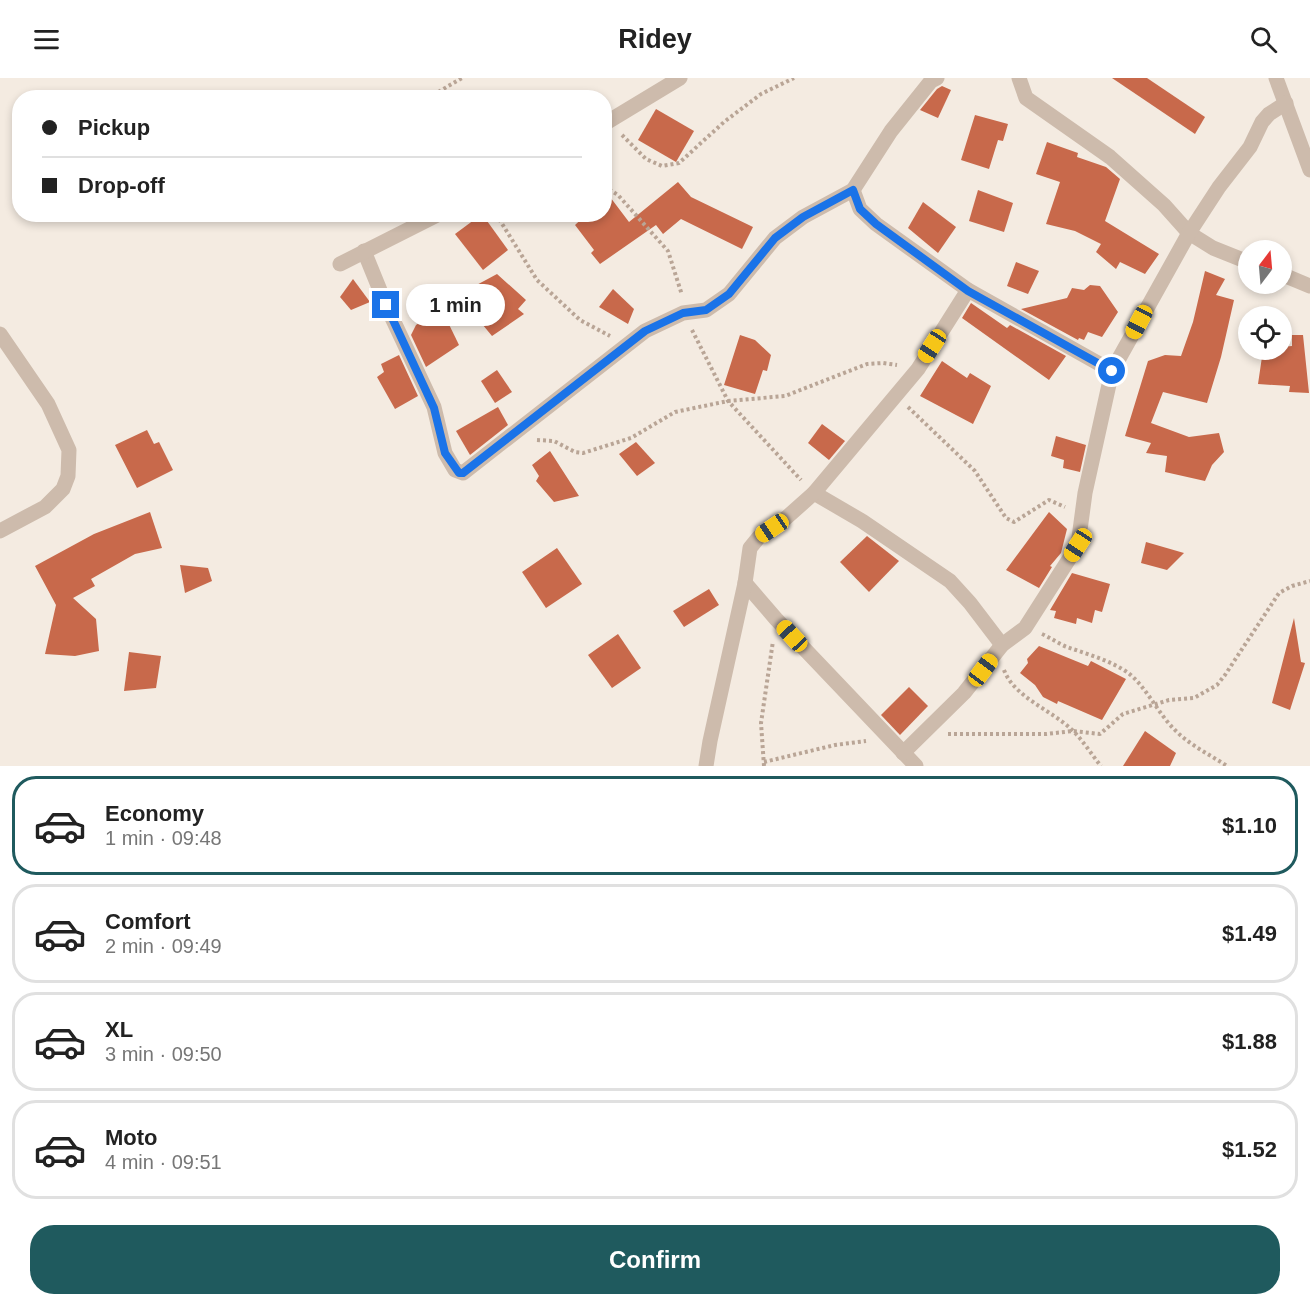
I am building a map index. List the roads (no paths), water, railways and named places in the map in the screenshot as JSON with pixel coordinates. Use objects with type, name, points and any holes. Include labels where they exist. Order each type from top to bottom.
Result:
[{"type":"street","points":[[612,120],[680,78]]},
{"type":"street","points":[[364,251],[386,305],[434,408],[445,453],[455,470],[463,473],[645,331],[685,313],[706,310],[729,294],[775,238],[803,217],[853,190],[891,131],[931,81],[937,78]]},
{"type":"street","points":[[1019,78],[1026,98],[1110,157],[1164,205],[1189,233],[1213,248],[1238,258]]},
{"type":"street","points":[[1276,78],[1310,170]]},
{"type":"street","points":[[903,753],[964,693],[1002,645],[1025,628],[1078,545],[1082,514],[1112,371],[1189,233],[1219,187],[1250,147],[1262,122],[1269,114],[1286,103]]},
{"type":"street","points":[[853,190],[860,209],[876,224],[968,291],[1112,371]]},
{"type":"street","points":[[340,264],[423,222]]},
{"type":"street","points":[[1292,279],[1310,286]]},
{"type":"street","points":[[706,766],[745,583],[750,548],[759,537],[786,518],[814,493],[896,397],[918,369],[968,291]]},
{"type":"street","points":[[0,334],[48,404],[69,450],[68,476],[63,489],[45,507],[0,531]]},
{"type":"street","points":[[814,493],[862,521],[950,581],[1002,645]]},
{"type":"street","points":[[745,583],[776,619],[916,766]]}]
